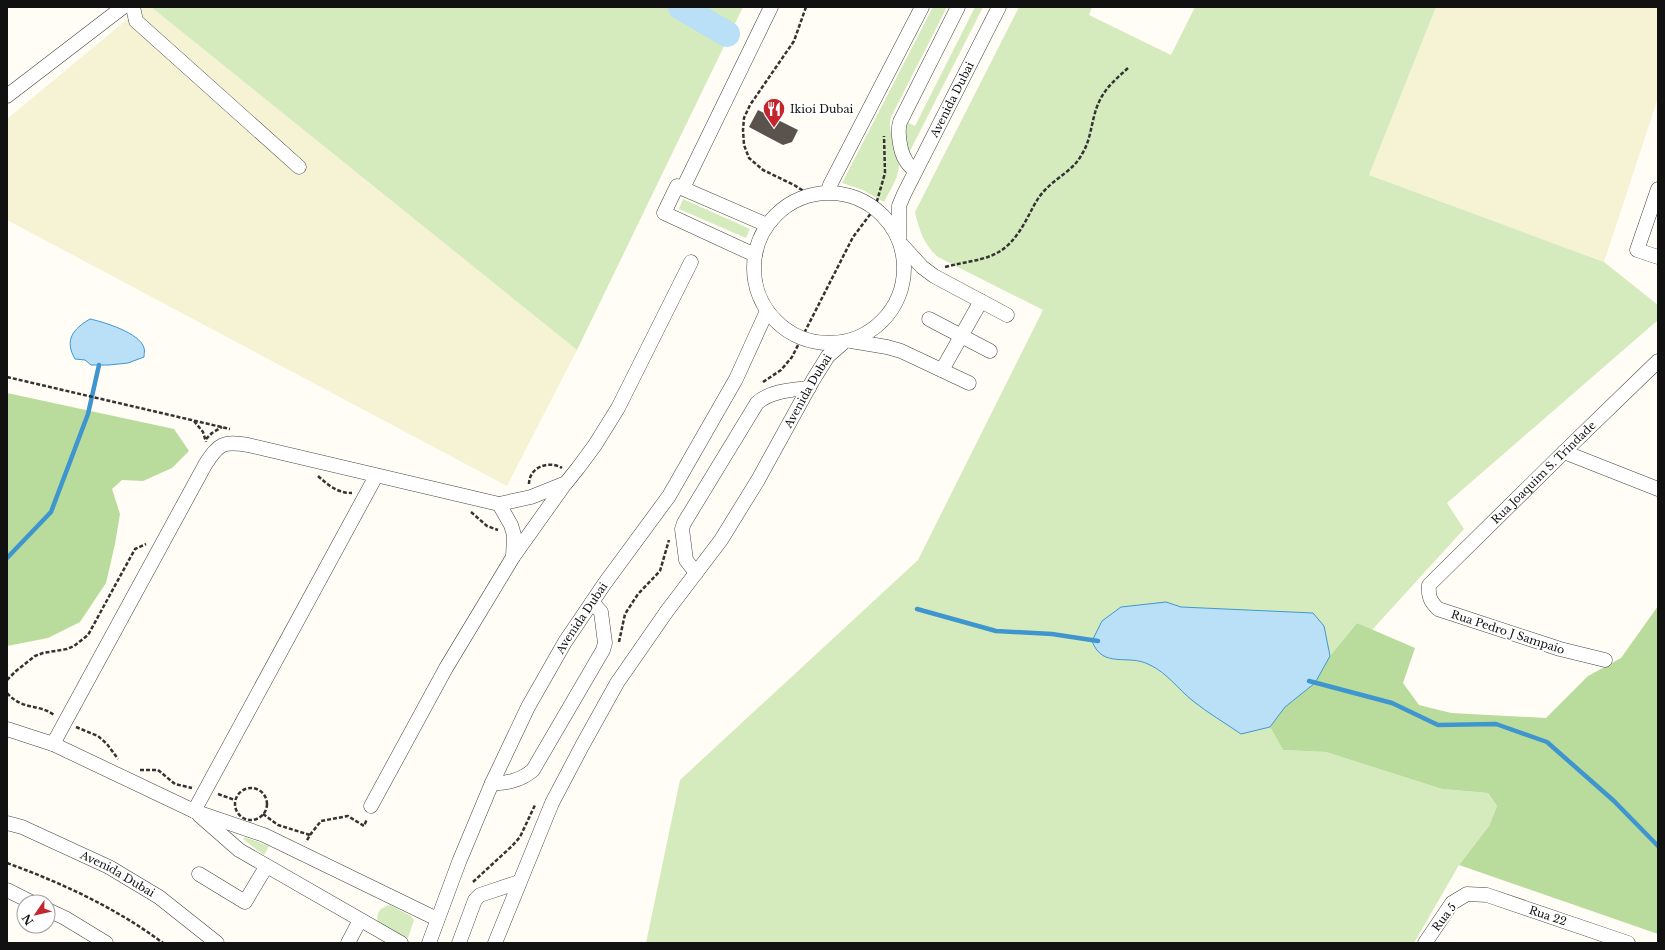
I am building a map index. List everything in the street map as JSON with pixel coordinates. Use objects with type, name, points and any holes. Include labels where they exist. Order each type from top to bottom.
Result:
[{"type":"street","points":[[7,96],[123,7]]},
{"type":"street","points":[[133,7],[136,21],[299,167]]},
{"type":"street","points":[[683,188],[771,7]]},
{"type":"street","points":[[828,192],[830,185],[922,7]]},
{"type":"street","points":[[915,171],[904,159],[899,134],[900,122],[958,7]]},
{"type":"street","name":"Avenida Dubai","points":[[899,241],[899,206],[915,171],[999,7]]},
{"type":"street","points":[[755,255],[664,213],[677,186],[767,225]]},
{"type":"street","points":[[1658,189],[1637,250],[1658,257]]},
{"type":"street","name":"Avenida Dubai","points":[[828,192],[845,194],[860,199],[875,208],[889,222],[899,241],[904,258],[904,278],[901,293],[895,306],[874,330],[860,338],[847,342],[822,344],[789,332],[777,322],[768,311],[759,294],[754,275],[755,255],[759,240],[767,225],[778,213],[793,202],[810,195],[828,192]]},
{"type":"street","points":[[899,241],[922,267],[930,271],[934,276],[1007,315]]},
{"type":"street","points":[[371,806],[446,668],[513,557],[595,445],[618,408],[691,262]]},
{"type":"street","points":[[942,370],[981,300]]},
{"type":"street","name":"Avenida Dubai","points":[[429,943],[459,862],[492,783],[528,707],[565,642],[592,602],[669,496],[736,379],[764,316],[768,311]]},
{"type":"street","points":[[929,319],[990,351]]},
{"type":"street","points":[[847,342],[887,346],[901,351],[969,383]]},
{"type":"street","name":"Avenida Dubai","points":[[495,943],[552,803],[618,683],[667,611],[721,540],[758,480],[828,356],[847,342]]},
{"type":"street","name":"Rua Joaquim S. Trindade","points":[[1429,585],[1658,362]]},
{"type":"street","points":[[696,573],[686,560],[682,529],[684,522],[757,403],[763,398],[789,390],[809,388]]},
{"type":"street","points":[[53,744],[206,454],[214,451],[223,444],[232,443],[248,445],[499,504],[531,497],[569,480]]},
{"type":"street","points":[[1564,452],[1658,489]]},
{"type":"street","points":[[194,811],[376,476]]},
{"type":"street","points":[[499,504],[512,528],[514,535],[513,557]]},
{"type":"street","name":"Rua Pedro J Sampaio","points":[[1429,585],[1428,594],[1431,602],[1438,609],[1560,650],[1605,660]]},
{"type":"street","points":[[492,783],[501,784],[526,776],[532,770],[603,650],[605,643],[601,612],[592,602]]},
{"type":"street","points":[[7,729],[53,744],[194,811],[264,836],[437,920]]},
{"type":"street","points":[[194,811],[239,850],[266,867],[401,943]]},
{"type":"street","name":"Avenida Dubai","points":[[7,823],[22,827],[109,867],[160,897],[216,943]]},
{"type":"street","points":[[199,874],[245,902],[266,867]]},
{"type":"street","points":[[459,943],[475,900],[480,895],[519,882]]},
{"type":"street","points":[[7,890],[16,894]]},
{"type":"street","name":"Rua 5","points":[[1426,943],[1452,903],[1467,894]]},
{"type":"street","name":"Rua 22","points":[[1467,894],[1487,895],[1628,943]]},
{"type":"street","points":[[56,914],[106,943]]},
{"type":"street","points":[[348,943],[360,920]]},
{"type":"path","points":[[806,7],[794,40],[750,105],[744,118],[743,130],[744,145],[749,158],[763,170],[794,185],[810,195]]},
{"type":"path","points":[[930,271],[989,258],[1009,244],[1045,190],[1075,164],[1082,155],[1089,141],[1098,102],[1105,91],[1128,68]]},
{"type":"path","points":[[194,420],[203,432],[206,439],[206,454]]},
{"type":"path","points":[[206,439],[212,433],[223,427]]},
{"type":"path","points":[[531,497],[528,481],[534,470],[541,466],[554,464],[569,480]]},
{"type":"path","points":[[316,474],[330,487],[338,491],[349,493],[368,492]]},
{"type":"path","points":[[469,511],[487,526],[499,530],[512,528]]},
{"type":"path","points":[[7,680],[35,656],[43,653],[67,649],[74,646],[88,635],[135,549],[147,543]]},
{"type":"path","points":[[7,693],[19,704],[48,710],[65,721],[98,736],[107,744],[120,761]]},
{"type":"path","points":[[138,770],[158,770],[175,784],[205,790],[235,800]]},
{"type":"path","points":[[246,788],[257,789],[265,796],[267,806],[262,816],[253,820],[247,820],[238,814],[235,800],[241,791],[246,788]]},
{"type":"path","points":[[310,835],[321,822],[348,816],[364,826],[371,806]]},
{"type":"path","points":[[7,863],[40,875],[89,898],[130,921],[163,943]]},
{"type":"shaded area","points":[[142,7],[151,7],[577,350],[507,486],[7,220],[7,119]]},
{"type":"shaded area","points":[[1436,7],[1658,7],[1658,98],[1604,262],[1369,175]]},
{"type":"green space","points":[[151,7],[743,7],[577,350]]},
{"type":"green space","points":[[933,7],[947,7],[891,117],[890,129],[897,151],[899,167],[894,183],[884,202],[863,190],[842,183]]},
{"type":"green space","points":[[975,7],[983,7],[909,153],[906,147],[904,121],[915,126]]},
{"type":"green space","points":[[1019,7],[1092,7],[1089,15],[1171,55],[1195,7],[1436,7],[1369,175],[1604,262],[1658,305],[1658,320],[1447,503],[1464,529],[1372,630],[1357,623],[1330,656],[1326,642],[1313,613],[1181,607],[1166,602],[1145,605],[1108,659],[1134,660],[1150,664],[1171,680],[1192,700],[1241,734],[1270,727],[1283,750],[1326,752],[1442,789],[1488,793],[1497,806],[1489,826],[1459,865],[1414,943],[646,943],[680,780],[918,560],[1043,310],[938,257],[923,237],[915,212]]},
{"type":"green space","points":[[683,199],[750,229],[746,238],[679,209]]},
{"type":"green space","points":[[7,393],[174,429],[189,451],[172,468],[143,481],[122,480],[112,489],[120,514],[106,583],[80,622],[48,638],[7,646]]},
{"type":"green space","points":[[1658,606],[1658,934],[1459,865],[1489,826],[1497,806],[1488,793],[1442,789],[1326,752],[1283,750],[1270,727],[1285,707],[1315,683],[1330,656],[1357,623],[1415,648],[1403,683],[1419,705],[1451,713],[1546,718],[1588,676],[1621,658]]},
{"type":"green space","points":[[245,837],[269,846],[264,855],[243,839]]},
{"type":"green space","points":[[390,905],[411,916],[414,920],[408,938],[406,939],[379,925],[377,918],[379,912],[383,907]]},
{"type":"water","points":[[90,319],[129,333],[141,343],[144,348],[144,357],[128,363],[109,365],[91,365],[85,360],[75,359],[70,346],[70,341],[75,331]]},
{"type":"water","points":[[1166,602],[1181,607],[1313,613],[1324,626],[1330,656],[1315,683],[1285,707],[1270,727],[1241,734],[1193,701],[1156,668],[1133,660],[1109,658],[1097,650],[1092,641],[1102,621],[1121,607]]},
{"type":"building","name":"Ikioi Dubai","points":[[758,110],[798,130],[792,142],[783,145],[749,127]]},
{"type":"waterway","points":[[681,7],[727,34]]},
{"type":"waterway","points":[[7,558],[51,512],[88,414],[99,365]]},
{"type":"waterway","points":[[917,609],[996,631],[1052,634],[1098,641]]},
{"type":"waterway","points":[[1309,681],[1392,703],[1438,725],[1496,724],[1547,742],[1614,801],[1658,846]]},
{"type":"place","name":"Ikioi Dubai","points":[[774,128]]}]
